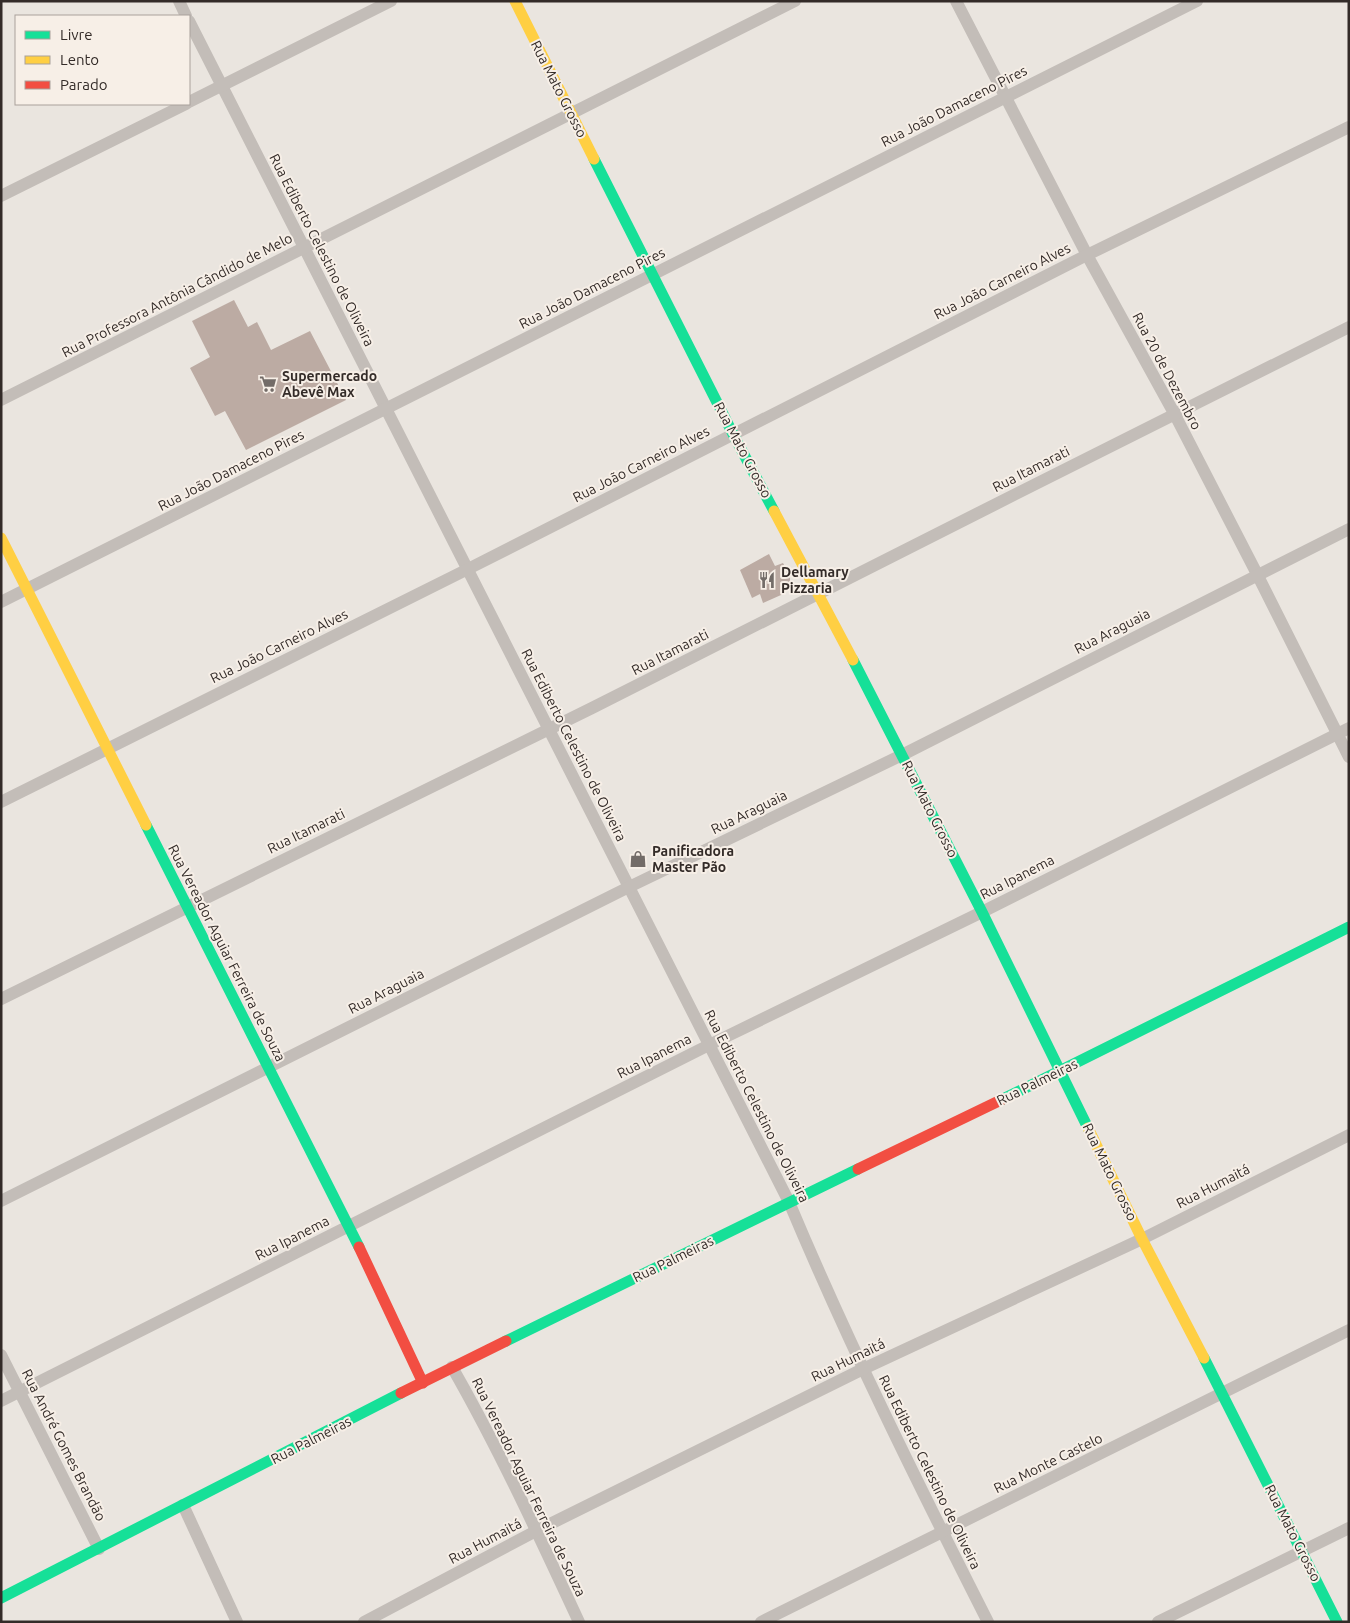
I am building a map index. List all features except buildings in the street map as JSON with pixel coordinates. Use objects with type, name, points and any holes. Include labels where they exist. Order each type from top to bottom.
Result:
[{"type":"street","points":[[179,1],[186,15]]},
{"type":"street","points":[[190,102],[391,1]]},
{"type":"street","name":"Rua Mato Grosso","points":[[515,1],[733,434],[819,594],[982,912],[1142,1238],[1337,1622]]},
{"type":"street","name":"Rua Professora Antônia Cândido de Melo","points":[[1,400],[795,1]]},
{"type":"street","name":"Rua 20 de Dezembro","points":[[956,1],[1087,255],[1174,413],[1257,574],[1343,731],[1349,757]]},
{"type":"street","name":"Rua João Damaceno Pires","points":[[1,602],[1197,1]]},
{"type":"street","name":"Rua Ediberto Celestino de Oliveira","points":[[190,23],[789,1202],[863,1369],[988,1622]]},
{"type":"street","points":[[1,196],[183,105]]},
{"type":"street","name":"Rua João Carneiro Alves","points":[[1,802],[468,569],[1087,255],[1349,127]]},
{"type":"street","name":"Rua Itamarati","points":[[1,999],[549,729],[1174,413],[1349,327]]},
{"type":"street","name":"Rua Araguaia","points":[[1,1201],[629,887],[902,755],[1349,529]]},
{"type":"street","name":"Rua Vereador Aguiar Ferreira de Souza","points":[[1,538],[349,1226],[423,1383]]},
{"type":"street","name":"Rua Ipanema","points":[[1,1401],[709,1045],[982,912],[1343,731]]},
{"type":"street","name":"Rua Palmeiras","points":[[1,1598],[423,1383],[452,1366],[1349,927]]},
{"type":"street","name":"Rua Humaitá","points":[[364,1622],[536,1531],[863,1369],[1142,1238],[1349,1135]]},
{"type":"street","name":"Rua Monte Castelo","points":[[760,1622],[1349,1330]]},
{"type":"street","name":"Rua André Gomes Brandão","points":[[1,1355],[99,1549]]},
{"type":"street","name":"Rua Vereador Aguiar Ferreira de Souza","points":[[452,1366],[471,1400],[536,1531],[579,1622]]},
{"type":"street","points":[[183,1505],[237,1622]]},
{"type":"street","points":[[1158,1622],[1349,1528]]},
{"type":"traffic: fast","points":[[594,159],[774,511]]},
{"type":"traffic: fast","points":[[853,660],[982,912],[1088,1128]]},
{"type":"traffic: fast","points":[[146,825],[359,1247]]},
{"type":"traffic: fast","points":[[1003,1099],[1349,927]]},
{"type":"traffic: fast","points":[[506,1341],[858,1169]]},
{"type":"traffic: fast","points":[[1204,1358],[1337,1622]]},
{"type":"traffic: fast","points":[[1,1598],[401,1393]]},
{"type":"traffic: slow","points":[[515,1],[594,159]]},
{"type":"traffic: slow","points":[[774,511],[853,660]]},
{"type":"traffic: slow","points":[[1,538],[146,825]]},
{"type":"traffic: slow","points":[[1088,1128],[1142,1239],[1204,1358]]},
{"type":"traffic: jam","points":[[858,1169],[1003,1099]]},
{"type":"traffic: jam","points":[[359,1247],[423,1383]]},
{"type":"traffic: jam","points":[[401,1393],[506,1341]]},
{"type":"place","name":"Supermercado Abevê Max","points":[[268,384]]},
{"type":"place","name":"Dellamary Pizzaria","points":[[767,580]]},
{"type":"place","name":"Panificadora Master Pão","points":[[638,859]]}]
